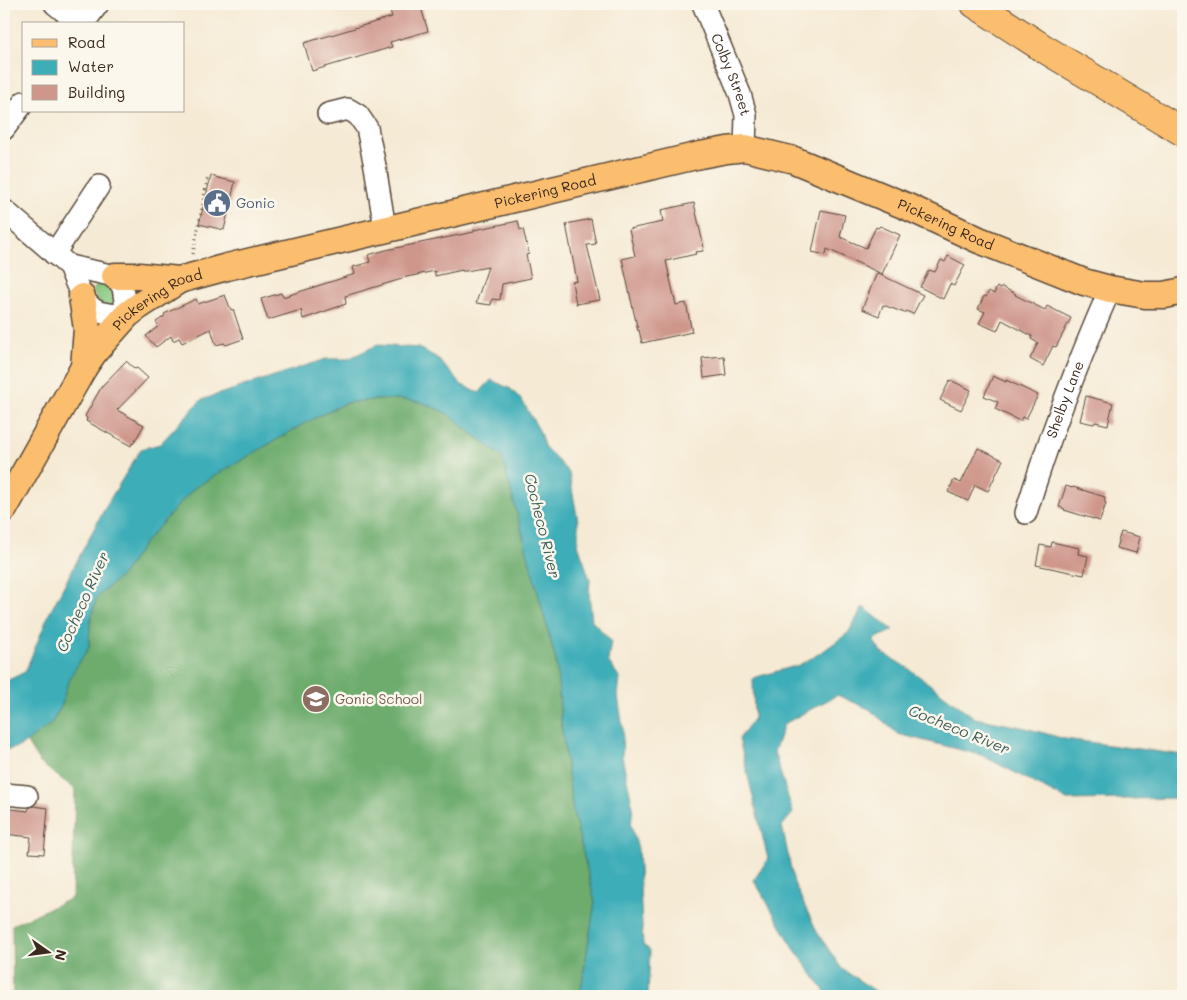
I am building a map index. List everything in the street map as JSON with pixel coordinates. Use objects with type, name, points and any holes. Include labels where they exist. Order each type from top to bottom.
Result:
[{"type":"highway","points":[[975,4],[1043,48],[1183,132]]},
{"type":"main road","name":"Pickering Road","points":[[4,509],[84,366],[95,351],[127,315],[179,280],[385,229],[727,150],[745,148],[794,160],[979,240],[1084,282],[1145,295],[1165,295],[1183,291]]},
{"type":"main road","points":[[115,276],[179,280]]},
{"type":"main road","points":[[82,297],[86,329],[84,366]]},
{"type":"street","points":[[56,4],[79,22]]},
{"type":"street","points":[[84,22],[98,4]]},
{"type":"street","name":"Colby Street","points":[[703,4],[740,94],[746,115],[745,148]]},
{"type":"street","points":[[4,128],[22,105]]},
{"type":"street","points":[[328,114],[348,110],[358,115],[367,128],[385,229]]},
{"type":"street","points":[[62,260],[99,186]]},
{"type":"street","points":[[4,210],[62,260],[82,297],[93,308],[101,313],[127,315],[123,287],[115,276],[62,260]]},
{"type":"street","name":"Shelby Lane","points":[[1026,513],[1048,445],[1110,289]]},
{"type":"street","points":[[4,794],[27,796]]},
{"type":"path","points":[[193,254],[208,176]]},
{"type":"green space","points":[[102,283],[112,285],[115,301],[103,307],[93,292],[96,286]]},
{"type":"green space","name":"Gonic School","points":[[398,399],[421,402],[448,414],[502,457],[556,661],[562,730],[573,811],[595,902],[580,996],[13,996],[12,925],[72,898],[75,789],[39,762],[26,741],[51,724],[62,705],[66,688],[73,672],[89,648],[90,622],[97,597],[123,574],[145,542],[194,488],[305,423],[345,403]]},
{"type":"water","name":"Cocheco River","points":[[377,345],[418,348],[436,357],[462,385],[479,393],[491,380],[511,389],[523,402],[540,432],[544,446],[569,473],[578,521],[578,544],[590,580],[589,593],[592,621],[611,641],[608,661],[620,678],[618,696],[623,729],[622,757],[633,807],[631,825],[638,849],[643,945],[650,950],[648,996],[580,996],[595,902],[573,811],[562,730],[556,661],[502,457],[448,414],[421,402],[398,399],[345,403],[305,423],[194,488],[145,542],[123,574],[97,597],[90,622],[89,647],[73,672],[66,688],[62,705],[51,724],[21,746],[4,751],[4,682],[25,672],[49,614],[107,504],[141,449],[160,444],[201,400],[326,359],[348,359]]},
{"type":"water","name":"Cocheco River","points":[[863,607],[893,630],[873,640],[881,652],[908,668],[975,718],[1026,728],[1065,739],[1183,755],[1183,798],[1067,800],[981,755],[898,734],[869,709],[837,695],[784,724],[774,752],[793,813],[782,826],[794,883],[817,932],[842,969],[883,996],[828,996],[793,947],[754,880],[768,859],[739,739],[754,718],[753,678],[799,665],[822,652],[848,633]]},
{"type":"building","points":[[388,4],[420,4],[428,31],[390,42],[392,47],[312,71],[304,43],[392,17]]},
{"type":"building","name":"Gonic","points":[[211,176],[235,182],[224,230],[199,224]]},
{"type":"building","points":[[694,203],[704,248],[703,251],[666,261],[676,305],[686,303],[692,332],[642,343],[622,259],[635,256],[629,229],[663,222],[661,210]]},
{"type":"building","points":[[821,210],[845,215],[840,237],[866,248],[876,227],[880,226],[900,235],[882,274],[827,249],[826,255],[812,252]]},
{"type":"building","points":[[591,219],[596,244],[587,245],[600,300],[576,304],[572,282],[577,281],[566,224]]},
{"type":"building","points":[[518,221],[520,230],[523,229],[529,254],[526,255],[531,278],[502,284],[500,300],[492,299],[491,305],[476,303],[488,267],[435,276],[435,271],[402,278],[345,296],[346,304],[303,319],[301,310],[268,320],[261,299],[281,293],[283,297],[355,274],[353,267],[370,262],[368,255]]},
{"type":"building","points":[[948,256],[965,265],[954,286],[950,284],[943,299],[920,287],[929,270],[935,272],[941,260],[945,262]]},
{"type":"building","points":[[877,273],[923,295],[913,314],[883,305],[879,316],[862,309]]},
{"type":"building","points":[[997,287],[1000,289],[1002,287],[1045,310],[1047,306],[1071,318],[1056,347],[1053,346],[1043,366],[1030,359],[1038,343],[1031,339],[1032,336],[1002,320],[997,331],[979,323],[985,312],[978,309],[984,296],[986,297],[989,291],[994,294]]},
{"type":"building","points":[[225,295],[231,310],[233,309],[243,339],[226,345],[224,343],[216,345],[211,329],[182,343],[179,338],[173,341],[171,336],[156,347],[146,336],[159,326],[156,322],[165,316],[164,314],[196,299],[198,304]]},
{"type":"building","points":[[724,356],[726,375],[704,378],[702,358]]},
{"type":"building","points":[[126,361],[148,378],[117,410],[144,425],[131,446],[86,421],[87,418],[85,416],[102,386]]},
{"type":"building","points":[[993,376],[1038,395],[1026,419],[1022,417],[1020,421],[995,409],[998,402],[984,396]]},
{"type":"building","points":[[950,380],[971,390],[961,410],[940,400]]},
{"type":"building","points":[[1086,396],[1113,403],[1108,425],[1080,421]]},
{"type":"building","points":[[978,448],[1003,460],[988,491],[975,485],[968,501],[948,492],[954,480],[961,483]]},
{"type":"building","points":[[1066,486],[1105,497],[1104,501],[1106,503],[1100,521],[1059,507]]},
{"type":"building","points":[[1121,532],[1140,537],[1136,553],[1116,548]]},
{"type":"building","points":[[1052,542],[1079,548],[1078,554],[1088,556],[1084,575],[1036,565],[1040,545],[1051,547]]},
{"type":"building","points":[[33,806],[48,808],[44,854],[29,853],[31,837],[4,834],[4,808],[28,811]]},
{"type":"place","name":"Gonic","points":[[217,203]]},
{"type":"place","name":"Gonic School","points":[[316,699]]}]
